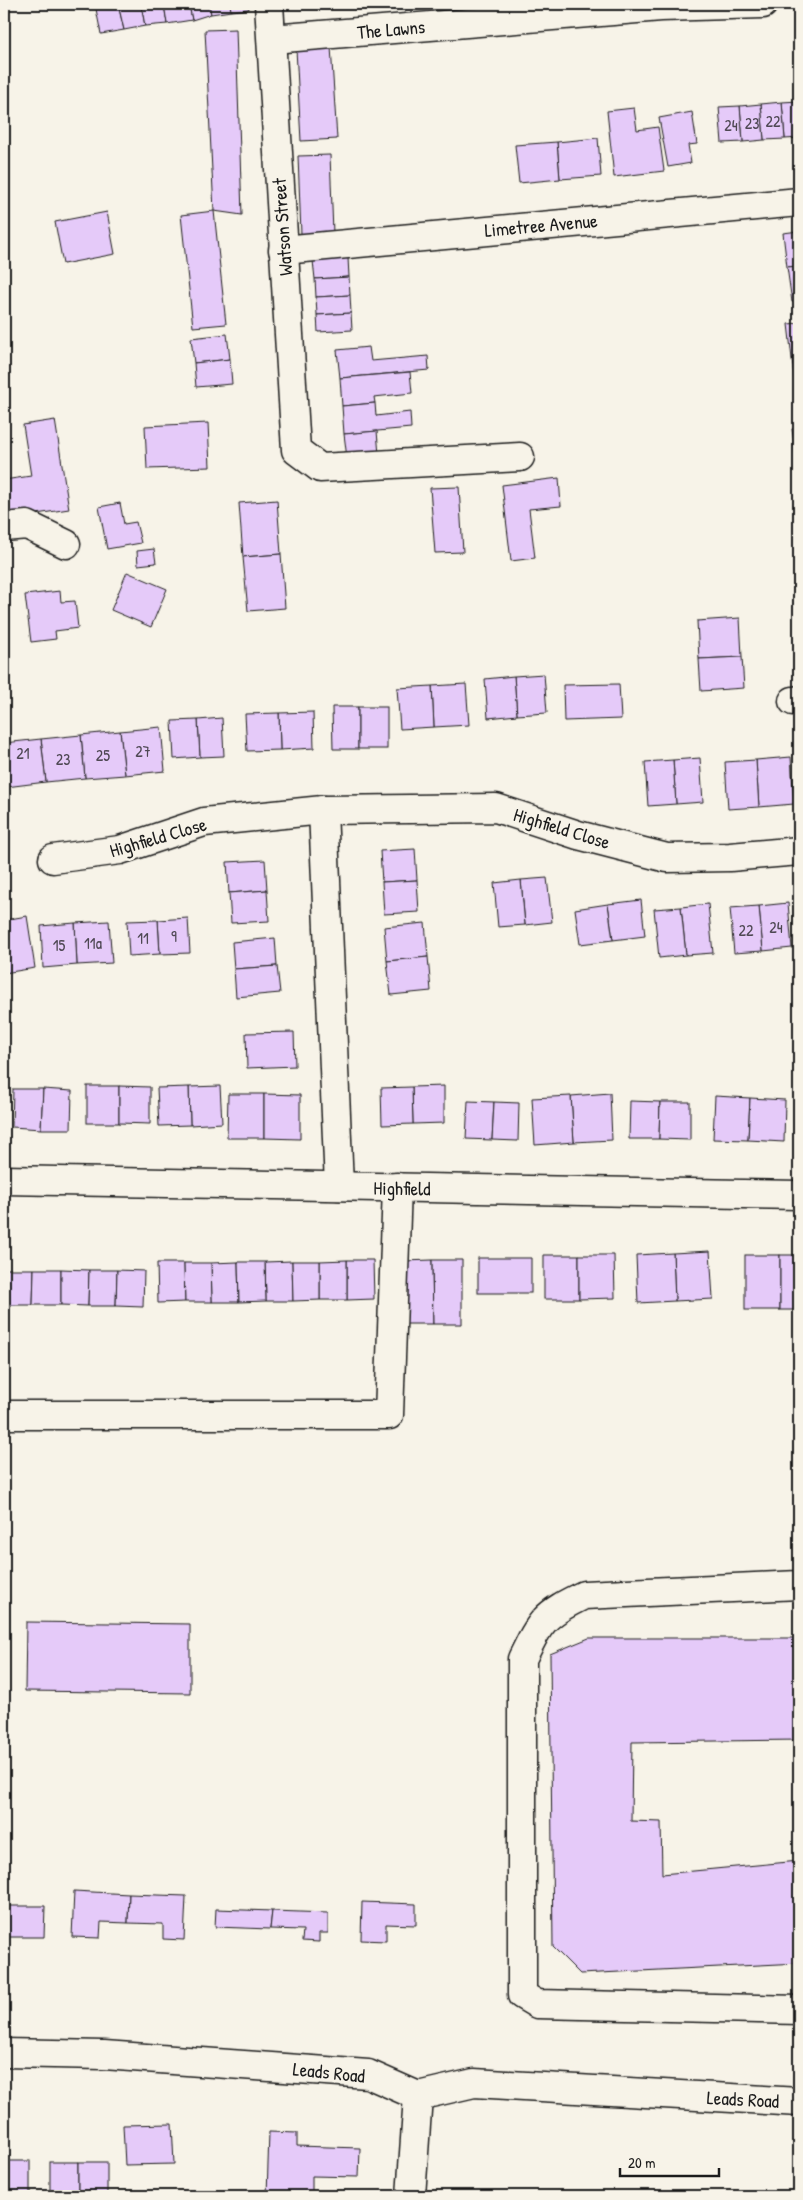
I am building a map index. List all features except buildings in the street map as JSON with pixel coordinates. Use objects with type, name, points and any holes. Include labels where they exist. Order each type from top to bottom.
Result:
[{"type":"street","name":"Watson Street","points":[[269,4],[296,450],[320,468],[520,457]]},
{"type":"street","name":"The Lawns","points":[[272,39],[661,5],[763,4]]},
{"type":"street","name":"Limetree Avenue","points":[[283,250],[799,202]]},
{"type":"street","points":[[4,527],[27,525],[66,544]]},
{"type":"street","name":"Highfield Close","points":[[53,859],[120,850],[204,822],[324,810],[496,808],[578,835],[667,858],[730,857],[799,851]]},
{"type":"street","points":[[324,810],[339,1186]]},
{"type":"street","name":"Highfield","points":[[4,1180],[799,1195]]},
{"type":"street","points":[[4,1415],[389,1415],[397,1188]]},
{"type":"street","points":[[799,1585],[584,1595],[555,1608],[538,1626],[522,1659],[522,1995],[537,2004],[799,2010]]},
{"type":"street","name":"Leads Road","points":[[4,2053],[104,2055],[368,2074],[418,2096],[474,2083],[799,2102]]},
{"type":"street","points":[[411,2196],[418,2096]]}]
